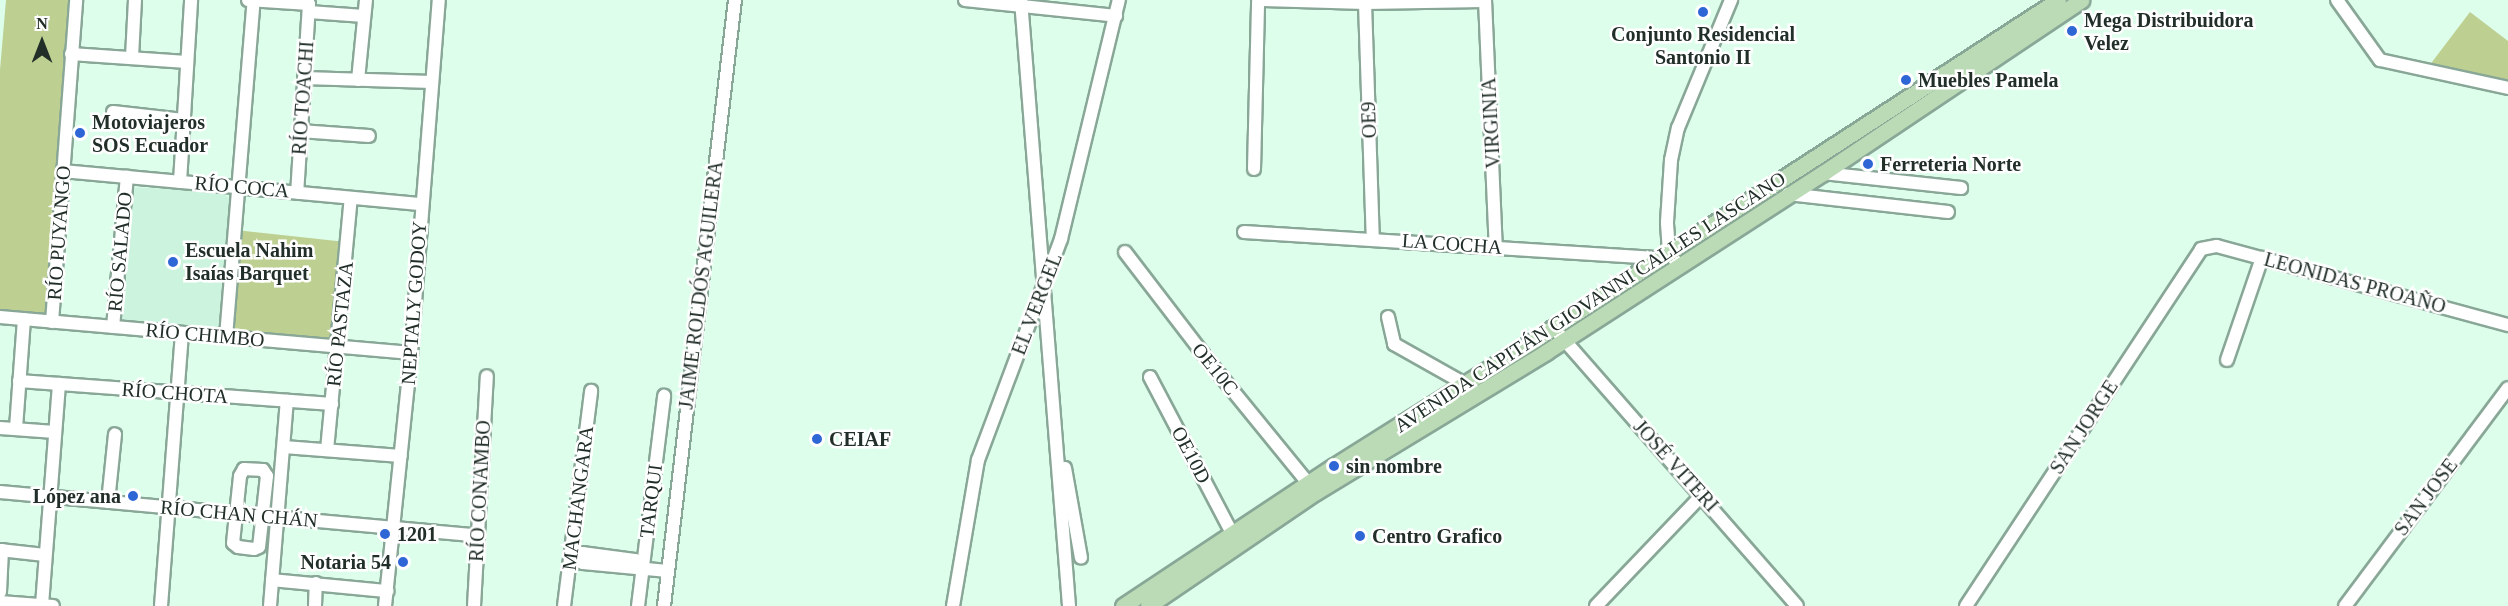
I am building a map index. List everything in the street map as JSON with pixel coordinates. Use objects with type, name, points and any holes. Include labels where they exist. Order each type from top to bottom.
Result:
[{"type":"main road","name":"AVENIDA CAPITÁN GIOVANNI CALLES LASCANO","points":[[1123,606],[1308,483],[1554,327],[2058,0]]},
{"type":"main road","name":"AVENIDA CAPITÁN GIOVANNI CALLES LASCANO","points":[[1148,606],[1316,492],[1564,340],[1823,173],[2081,0]]},
{"type":"street","name":"RÍO PUYANGO","points":[[52,322],[76,0]]},
{"type":"street","points":[[132,57],[135,0]]},
{"type":"street","points":[[180,182],[191,0]]},
{"type":"street","points":[[246,0],[364,16]]},
{"type":"street","points":[[226,337],[254,0]]},
{"type":"street","points":[[358,80],[366,0]]},
{"type":"street","name":"NEPTALY GODOY","points":[[385,606],[411,353],[421,204],[439,0]]},
{"type":"street","name":"JAIME ROLDÓS AGUILERA","points":[[664,606],[735,0]]},
{"type":"street","points":[[965,0],[1116,16]]},
{"type":"street","points":[[1021,0],[1069,606]]},
{"type":"street","name":"EL VERGEL","points":[[953,606],[978,460],[1061,239],[1119,0]]},
{"type":"street","points":[[1254,169],[1261,0],[1365,3],[1485,1]]},
{"type":"street","points":[[1678,266],[1665,255],[1668,189],[1678,128],[1731,0]]},
{"type":"street","points":[[2337,0],[2380,60],[2508,88]]},
{"type":"street","name":"VIRGINIA","points":[[1485,1],[1496,247]]},
{"type":"street","name":"OE9","points":[[1365,3],[1372,238]]},
{"type":"street","name":"RÍO TOACHI","points":[[297,192],[309,8]]},
{"type":"street","points":[[71,54],[187,62]]},
{"type":"street","points":[[304,78],[432,82]]},
{"type":"street","points":[[113,112],[184,120]]},
{"type":"street","points":[[300,131],[369,136]]},
{"type":"street","name":"RÍO COCA","points":[[63,171],[421,204]]},
{"type":"street","points":[[1823,173],[1961,188]]},
{"type":"street","name":"RÍO SALADO","points":[[113,327],[127,177]]},
{"type":"street","points":[[1788,194],[1948,212]]},
{"type":"street","name":"RÍO PASTAZA","points":[[327,450],[351,198]]},
{"type":"street","name":"LA COCHA","points":[[1244,232],[1665,255]]},
{"type":"street","name":"LEONIDAS PROAÑO","points":[[2201,249],[2217,246],[2508,325]]},
{"type":"street","name":"SAN JORGE","points":[[1966,606],[2201,249]]},
{"type":"street","name":"OE10C","points":[[1125,252],[1211,364],[1308,483]]},
{"type":"street","points":[[2227,360],[2262,258]]},
{"type":"street","points":[[1035,308],[1082,558]]},
{"type":"street","name":"RÍO CHIMBO","points":[[0,317],[411,353]]},
{"type":"street","points":[[1388,317],[1394,344],[1465,384]]},
{"type":"street","points":[[16,428],[24,319]]},
{"type":"street","name":"JOSÉ VITERI","points":[[1554,327],[1797,606]]},
{"type":"street","points":[[161,606],[182,333]]},
{"type":"street","name":"RÍO CONAMBO","points":[[474,606],[487,376]]},
{"type":"street","name":"OE10D","points":[[1150,377],[1232,533]]},
{"type":"street","name":"RÍO CHOTA","points":[[19,381],[332,404]]},
{"type":"street","points":[[0,602],[47,606],[45,555],[59,384]]},
{"type":"street","name":"SAN JOSE","points":[[2345,606],[2508,388]]},
{"type":"street","name":"MACHANGARA","points":[[564,606],[591,391]]},
{"type":"street","name":"TARQUI","points":[[638,606],[664,396]]},
{"type":"street","points":[[270,606],[287,401]]},
{"type":"street","points":[[0,428],[55,432]]},
{"type":"street","points":[[108,502],[116,434]]},
{"type":"street","points":[[284,447],[401,456]]},
{"type":"street","points":[[244,469],[265,472],[259,547],[254,549],[238,547],[233,543],[236,513],[240,476],[244,469]]},
{"type":"street","name":"RÍO CHAN CHÁN","points":[[0,492],[477,535]]},
{"type":"street","points":[[1596,606],[1702,495]]},
{"type":"street","points":[[0,592],[1,550],[45,555]]},
{"type":"street","points":[[571,556],[583,563],[668,571]]},
{"type":"street","points":[[272,580],[387,591]]},
{"type":"street","points":[[315,606],[316,583]]},
{"type":"shaded area","name":"Escuela Nahim Isaías Barquet","points":[[129,187],[222,192],[230,199],[219,334],[115,325]]},
{"type":"green space","points":[[6,0],[77,0],[57,317],[0,312],[0,70]]},
{"type":"green space","points":[[2470,12],[2508,41],[2508,83],[2429,66]]},
{"type":"green space","points":[[236,230],[346,242],[337,343],[232,336]]},
{"type":"place","name":"Conjunto Residencial Santonio II","points":[[1703,12]]},
{"type":"place","name":"Mega Distribuidora Velez","points":[[2072,31]]},
{"type":"place","name":"Muebles Pamela","points":[[1906,80]]},
{"type":"place","name":"Motoviajeros SOS Ecuador","points":[[80,133]]},
{"type":"place","name":"Ferreteria Norte","points":[[1868,164]]},
{"type":"place","name":"Escuela Nahim Isaías Barquet","points":[[173,262]]},
{"type":"place","name":"CEIAF","points":[[817,439]]},
{"type":"place","name":"sin nombre","points":[[1334,466]]},
{"type":"place","name":"López ana","points":[[133,496]]},
{"type":"place","name":"1201","points":[[385,534]]},
{"type":"place","name":"Centro Grafico","points":[[1360,536]]},
{"type":"place","name":"Notaria 54","points":[[403,562]]}]
